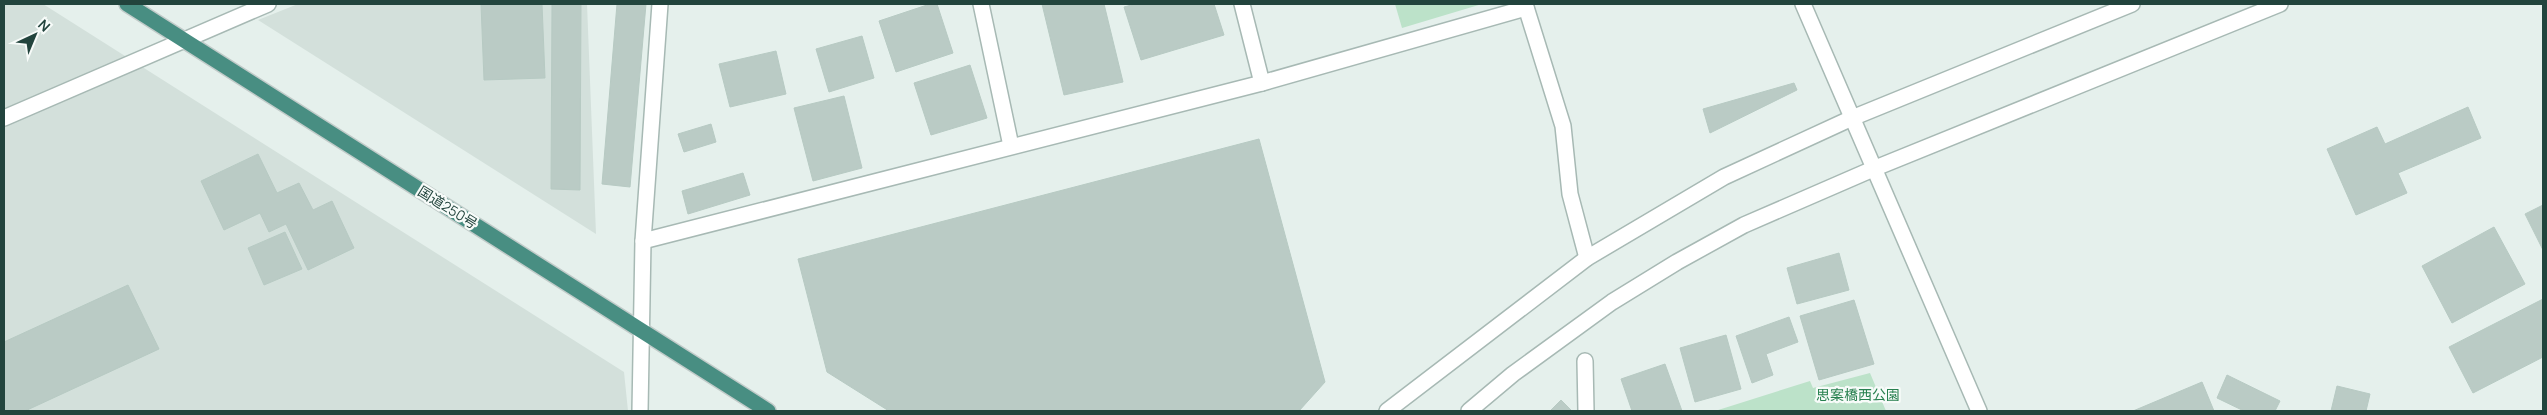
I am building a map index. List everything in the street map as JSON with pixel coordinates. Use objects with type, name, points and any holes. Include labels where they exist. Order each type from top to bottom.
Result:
[{"type":"highway","name":"国道250号","points":[[127,4],[185,39],[768,411]]},
{"type":"street","points":[[4,118],[268,4]]},
{"type":"street","points":[[640,411],[643,330],[643,241],[660,4]]},
{"type":"street","points":[[981,4],[1011,146]]},
{"type":"street","points":[[1242,4],[1262,83]]},
{"type":"street","points":[[1803,4],[1873,169],[1980,411]]},
{"type":"street","points":[[1387,411],[1587,258],[1724,176],[1852,118],[2132,4]]},
{"type":"street","points":[[1469,411],[1513,374],[1612,302],[1677,262],[1744,225],[1873,169],[2280,4]]},
{"type":"street","points":[[643,241],[1262,83],[1526,6],[1563,126],[1570,194],[1587,258]]},
{"type":"street","points":[[1585,361],[1586,411]]},
{"type":"shaded area","points":[[4,4],[43,4],[624,372],[628,411],[4,411]]},
{"type":"shaded area","points":[[298,4],[587,4],[596,234],[258,20]]},
{"type":"green space","points":[[1395,4],[1482,4],[1402,28]]},
{"type":"green space","name":"思案橋西公園","points":[[1870,373],[1886,411],[1715,411],[1810,381],[1813,388]]},
{"type":"building","points":[[481,4],[542,4],[545,78],[484,80]]},
{"type":"building","points":[[552,4],[581,4],[580,190],[551,189]]},
{"type":"building","points":[[617,4],[646,4],[630,187],[602,184]]},
{"type":"building","points":[[930,4],[937,4],[953,53],[896,72],[879,21]]},
{"type":"building","points":[[1042,4],[1104,4],[1123,82],[1064,95]]},
{"type":"building","points":[[1135,4],[1214,4],[1224,35],[1141,60],[1124,7]]},
{"type":"building","points":[[862,36],[874,78],[829,92],[816,49]]},
{"type":"building","points":[[776,51],[786,94],[730,107],[719,64]]},
{"type":"building","points":[[970,65],[987,118],[931,135],[914,83]]},
{"type":"building","points":[[1794,83],[1797,90],[1710,133],[1703,109]]},
{"type":"building","points":[[844,96],[862,168],[813,181],[794,108]]},
{"type":"building","points":[[2468,107],[2481,138],[2398,173],[2407,193],[2356,215],[2327,149],[2377,127],[2385,144]]},
{"type":"building","points":[[711,124],[716,142],[684,152],[678,134]]},
{"type":"building","points":[[1259,139],[1325,382],[1299,411],[889,411],[827,372],[798,259]]},
{"type":"building","points":[[258,154],[277,193],[299,183],[313,210],[332,201],[354,248],[308,270],[286,224],[269,232],[260,213],[224,230],[201,181]]},
{"type":"building","points":[[743,173],[750,195],[688,214],[682,191]]},
{"type":"building","points":[[2543,205],[2543,250],[2525,214]]},
{"type":"building","points":[[2494,227],[2525,284],[2452,323],[2422,266]]},
{"type":"building","points":[[285,232],[302,269],[264,285],[248,248]]},
{"type":"building","points":[[1839,253],[1849,290],[1797,304],[1787,268]]},
{"type":"building","points":[[128,285],[159,349],[25,411],[4,411],[4,342]]},
{"type":"building","points":[[2543,299],[2543,357],[2473,393],[2449,347]]},
{"type":"building","points":[[1854,300],[1874,364],[1819,380],[1800,316]]},
{"type":"building","points":[[1789,317],[1798,342],[1766,354],[1773,375],[1752,383],[1736,336]]},
{"type":"building","points":[[1726,335],[1741,389],[1695,402],[1680,348]]},
{"type":"building","points":[[1665,364],[1682,411],[1632,411],[1621,379]]},
{"type":"building","points":[[2227,375],[2280,401],[2275,411],[2244,411],[2217,398]]},
{"type":"building","points":[[2202,382],[2214,411],[2133,411]]},
{"type":"building","points":[[2337,386],[2370,394],[2366,411],[2331,411]]},
{"type":"building","points":[[1561,400],[1572,411],[1550,411]]}]
